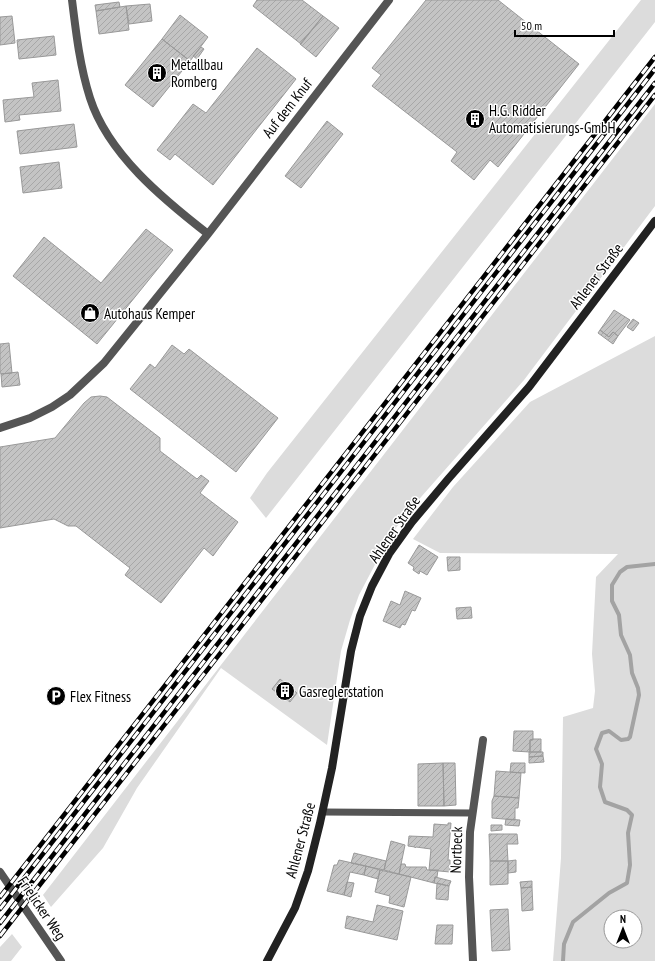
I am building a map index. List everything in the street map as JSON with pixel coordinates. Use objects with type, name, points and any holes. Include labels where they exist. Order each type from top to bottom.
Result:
[{"type":"main road","name":"Ahlener Straße","points":[[267,961],[295,908],[308,871],[332,768],[351,652],[360,616],[372,586],[389,554],[412,522],[529,387],[655,221]]},
{"type":"street","points":[[72,0],[77,46],[90,99],[97,115],[130,165],[177,210],[208,234]]},
{"type":"street","name":"Auf dem Knuf","points":[[0,428],[30,418],[52,407],[70,395],[90,378],[104,363],[137,324],[208,234],[389,0]]},
{"type":"street","name":"Nortbeck","points":[[473,961],[469,877],[470,832],[483,740]]},
{"type":"street","name":"Frielicker Weg","points":[[0,872],[61,961]]},
{"type":"lane","points":[[322,812],[472,813]]},
{"type":"shaded area","points":[[641,0],[655,0],[655,22],[266,518],[250,498],[267,473]]},
{"type":"shaded area","points":[[655,104],[655,206],[524,380],[407,513],[390,536],[359,595],[350,620],[341,651],[327,745],[221,668],[137,788],[103,848],[51,907],[43,895]]},
{"type":"shaded area","points":[[655,336],[655,961],[553,961],[561,858],[563,717],[593,708],[595,691],[592,654],[596,577],[618,554],[440,553],[413,539],[453,487],[530,402]]},
{"type":"shaded area","points":[[12,934],[22,947],[11,961],[0,961],[0,947]]},
{"type":"building","points":[[257,0],[302,0],[323,16],[301,44],[253,6]]},
{"type":"building","name":"H.G. Ridder Automatisierungs-GmbH","points":[[426,0],[498,0],[579,64],[498,167],[490,160],[474,180],[451,161],[457,152],[372,86],[381,75],[372,68]]},
{"type":"building","points":[[119,2],[120,7],[96,11],[95,5]]},
{"type":"building","points":[[150,4],[152,21],[129,24],[126,6]]},
{"type":"building","points":[[126,6],[129,30],[99,34],[96,11]]},
{"type":"building","points":[[180,15],[208,37],[190,61],[162,39]]},
{"type":"building","points":[[12,16],[15,43],[0,45],[0,17]]},
{"type":"building","points":[[323,16],[339,28],[316,57],[300,44]]},
{"type":"building","points":[[54,36],[56,55],[19,59],[17,40]]},
{"type":"building","name":"Metallbau Romberg","points":[[162,39],[190,61],[153,107],[125,85]]},
{"type":"building","points":[[201,47],[204,49],[197,59],[193,56]]},
{"type":"building","points":[[257,48],[296,79],[213,185],[175,154],[170,160],[157,150],[193,104],[206,113]]},
{"type":"building","points":[[58,80],[61,111],[19,115],[20,120],[5,122],[3,100],[34,97],[32,83]]},
{"type":"building","points":[[327,121],[343,134],[301,188],[285,176]]},
{"type":"building","points":[[74,124],[77,147],[20,154],[17,131]]},
{"type":"building","points":[[59,162],[62,188],[23,193],[20,167]]},
{"type":"building","name":"Autohaus Kemper","points":[[146,229],[173,250],[97,344],[13,276],[44,237],[101,283]]},
{"type":"building","points":[[614,310],[630,320],[618,336],[613,332],[609,337],[600,330]]},
{"type":"building","points":[[633,319],[639,323],[633,331],[627,327]]},
{"type":"building","points":[[600,330],[609,337],[613,332],[618,336],[613,344],[598,333]]},
{"type":"building","points":[[9,343],[12,373],[1,374],[0,344]]},
{"type":"building","points":[[172,345],[184,354],[189,349],[278,418],[236,472],[130,389],[150,364],[155,368]]},
{"type":"building","points":[[18,372],[20,385],[2,387],[1,374]]},
{"type":"building","points":[[91,397],[107,397],[160,438],[160,451],[197,479],[201,475],[209,481],[200,493],[238,522],[213,556],[204,548],[161,603],[125,575],[130,568],[76,526],[68,526],[54,519],[0,528],[0,447],[55,438],[84,403]]},
{"type":"building","points":[[419,545],[438,557],[427,575],[420,571],[419,574],[413,570],[414,567],[408,563]]},
{"type":"building","points":[[447,557],[460,557],[460,570],[448,571]]},
{"type":"building","points":[[405,591],[421,598],[415,611],[412,610],[405,625],[402,624],[400,628],[383,621],[391,601],[400,605]]},
{"type":"building","points":[[471,607],[472,618],[457,619],[456,608]]},
{"type":"building","name":"Gasreglerstation","points":[[280,679],[297,693],[290,702],[272,689]]},
{"type":"building","points":[[514,731],[533,731],[533,740],[530,740],[530,752],[513,751]]},
{"type":"building","points":[[541,739],[541,752],[530,752],[530,740]]},
{"type":"building","points":[[529,752],[543,752],[543,756],[529,757]]},
{"type":"building","points":[[543,756],[544,762],[529,763],[529,757]]},
{"type":"building","points":[[443,763],[444,806],[418,806],[418,764]]},
{"type":"building","points":[[443,763],[455,763],[456,805],[444,806]]},
{"type":"building","points":[[511,763],[525,763],[525,773],[510,772]]},
{"type":"building","points":[[496,771],[521,773],[519,798],[494,796]]},
{"type":"building","points":[[494,796],[519,798],[518,808],[515,808],[515,820],[492,818],[492,801]]},
{"type":"building","points":[[506,819],[520,820],[519,826],[505,825]]},
{"type":"building","points":[[448,823],[451,823],[448,860],[450,860],[450,872],[429,870],[431,849],[408,846],[409,836],[433,837],[434,824],[448,825]]},
{"type":"building","points":[[491,825],[502,825],[502,830],[491,831]]},
{"type":"building","points":[[489,834],[517,834],[518,844],[507,844],[508,861],[490,861]]},
{"type":"building","points":[[391,841],[405,845],[399,874],[384,870]]},
{"type":"building","points":[[354,853],[386,861],[384,870],[351,863]]},
{"type":"building","points":[[339,860],[366,866],[364,875],[350,872],[344,895],[327,891],[334,865],[337,865]]},
{"type":"building","points":[[516,860],[516,872],[508,873],[508,861]]},
{"type":"building","points":[[490,861],[508,861],[508,884],[490,885]]},
{"type":"building","points":[[401,864],[405,864],[406,867],[426,867],[427,870],[438,870],[437,877],[435,877],[434,883],[399,874]]},
{"type":"building","points":[[366,866],[380,870],[378,879],[364,875]]},
{"type":"building","points":[[380,870],[411,877],[404,907],[389,903],[390,896],[375,892]]},
{"type":"building","points":[[435,877],[451,881],[449,886],[434,883]]},
{"type":"building","points":[[532,881],[532,887],[521,888],[520,882]]},
{"type":"building","points":[[347,882],[354,883],[351,897],[344,895]]},
{"type":"building","points":[[437,883],[449,886],[448,900],[436,899]]},
{"type":"building","points":[[532,887],[533,910],[522,911],[521,888]]},
{"type":"building","points":[[377,905],[403,911],[397,940],[345,928],[347,916],[373,922]]},
{"type":"building","points":[[508,909],[510,950],[492,951],[490,910]]},
{"type":"building","points":[[437,925],[453,925],[452,944],[435,944]]},
{"type":"waterway","points":[[563,961],[564,944],[573,922],[609,893],[627,883],[630,865],[628,833],[632,815],[627,810],[605,802],[600,787],[602,764],[596,749],[602,733],[609,731],[621,740],[628,739],[630,737],[639,695],[632,673],[630,655],[621,635],[619,615],[612,601],[612,585],[620,572],[627,567],[655,564]]},
{"type":"railway","points":[[0,897],[655,57]]},
{"type":"railway","points":[[0,909],[655,69]]},
{"type":"railway","points":[[0,923],[655,83]]},
{"type":"railway","points":[[0,936],[655,95]]},
{"type":"place","name":"Metallbau Romberg","points":[[157,73]]},
{"type":"place","name":"H.G. Ridder Automatisierungs-GmbH","points":[[475,119]]},
{"type":"place","name":"Autohaus Kemper","points":[[90,313]]},
{"type":"place","name":"Gasreglerstation","points":[[285,691]]},
{"type":"place","name":"Flex Fitness","points":[[56,696]]}]
